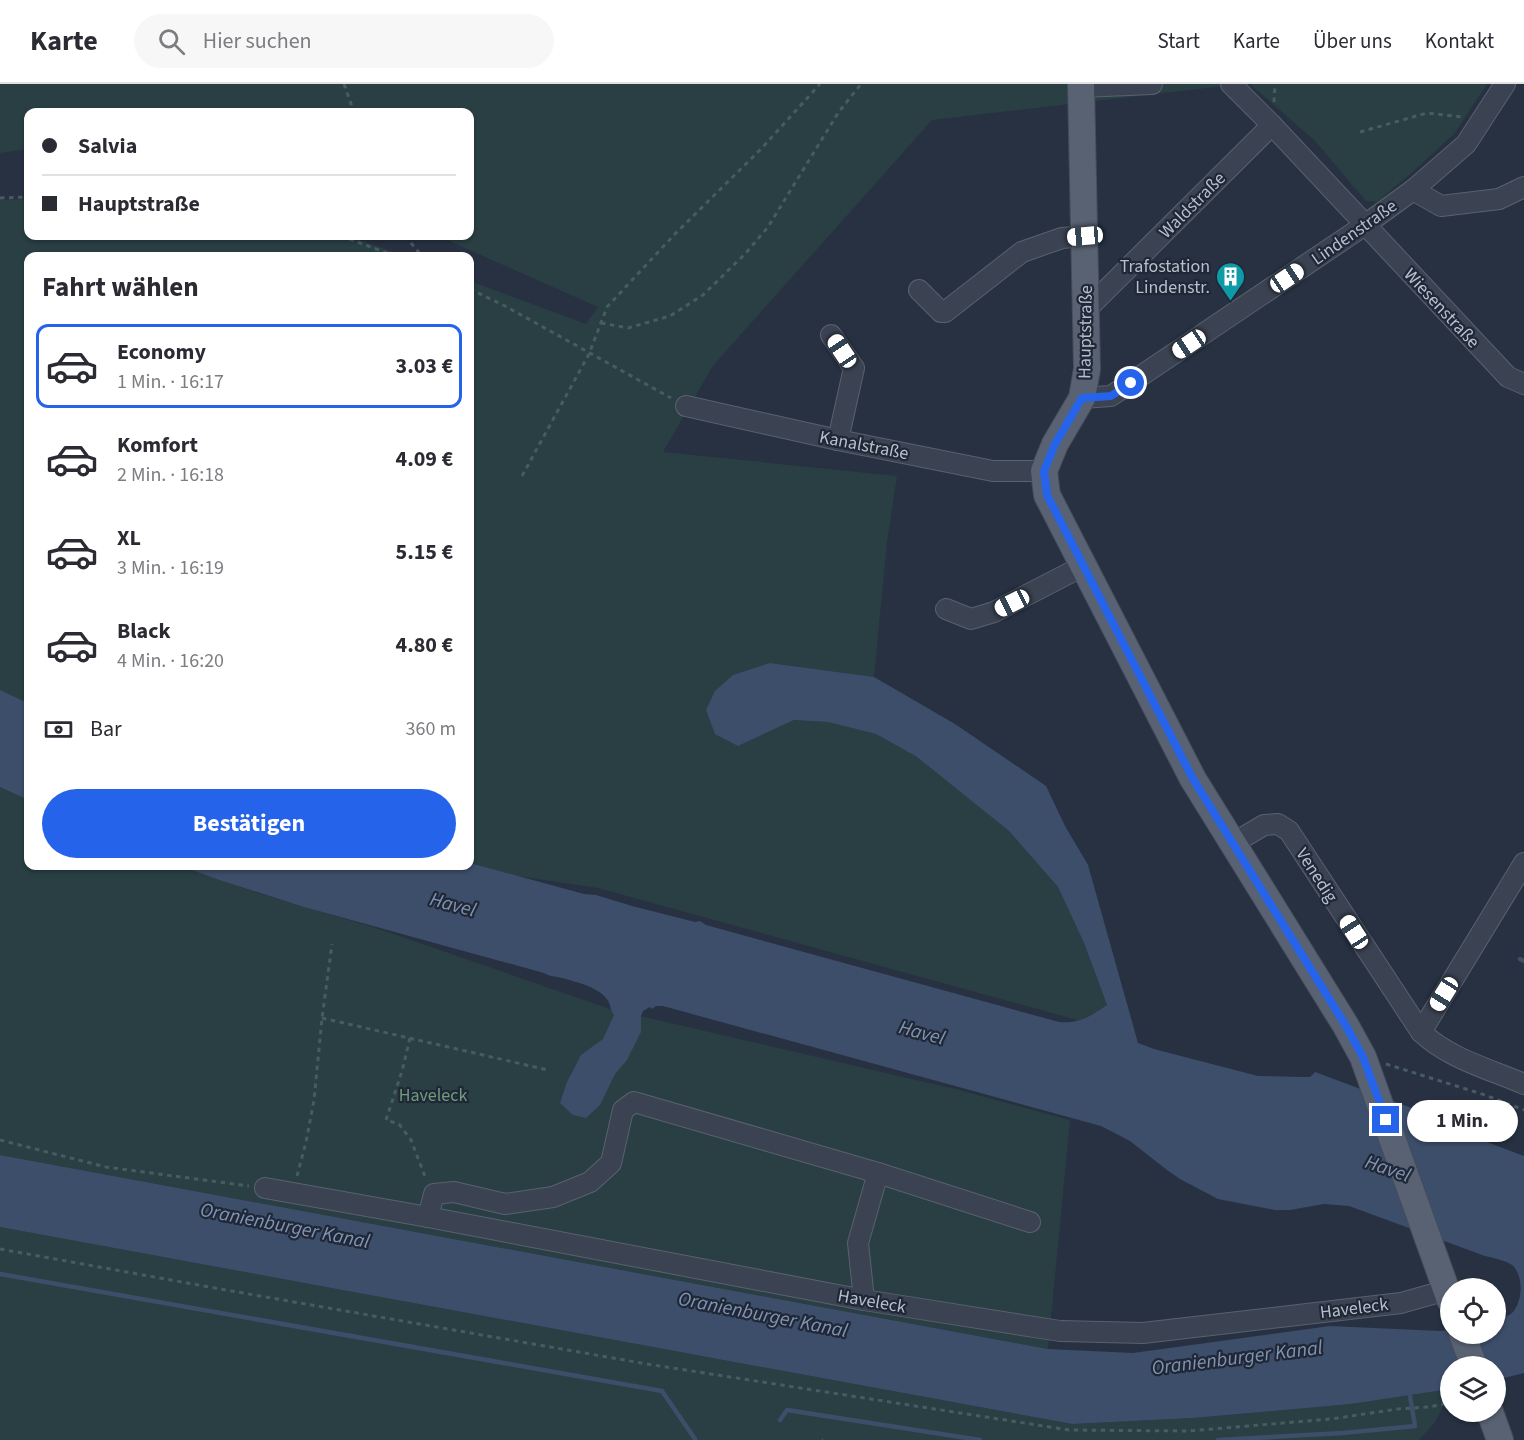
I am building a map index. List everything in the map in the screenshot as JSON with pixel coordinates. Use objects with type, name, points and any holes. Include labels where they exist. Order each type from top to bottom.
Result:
[{"type":"main road","name":"Hauptstraße","points":[[1044,471],[1055,444],[1082,398],[1087,369],[1081,86]]},
{"type":"main road","points":[[1044,471],[1047,495],[1188,769],[1363,1057],[1443,1278]]},
{"type":"main road","points":[[1494,1422],[1500,1440]]},
{"type":"street","points":[[1081,86],[1152,84]]},
{"type":"street","points":[[1231,84],[1365,225]]},
{"type":"street","name":"Lindenstraße","points":[[1082,398],[1111,396],[1365,225],[1413,190],[1466,144],[1505,84]]},
{"type":"street","name":"Waldstraße","points":[[1087,309],[1272,125]]},
{"type":"street","points":[[1413,190],[1441,206],[1499,199],[1524,187]]},
{"type":"street","name":"Wiesenstraße","points":[[1365,225],[1508,378],[1524,384]]},
{"type":"street","points":[[919,290],[941,312],[945,312],[1022,252],[1062,238],[1085,236]]},
{"type":"street","points":[[831,334],[854,368],[838,440]]},
{"type":"street","name":"Kanalstraße","points":[[686,406],[993,471],[1044,471]]},
{"type":"street","points":[[946,609],[971,619],[994,612],[1083,566]]},
{"type":"street","name":"Venedig","points":[[1232,844],[1264,825],[1278,824],[1288,831],[1420,1032],[1455,1056],[1524,1084]]},
{"type":"street","points":[[1420,1032],[1524,863]]},
{"type":"street","points":[[428,1217],[434,1194],[454,1192],[505,1204],[553,1197],[590,1182],[611,1163],[623,1110],[634,1102],[878,1173],[1030,1222]]},
{"type":"street","points":[[864,1300],[858,1243],[878,1173]]},
{"type":"street","name":"Haveleck","points":[[265,1188],[864,1300],[1060,1331],[1143,1333],[1440,1296]]},
{"type":"path","points":[[344,84],[353,108]]},
{"type":"path","points":[[522,476],[589,354],[607,307],[674,235],[762,149],[820,84]]},
{"type":"path","points":[[601,323],[628,328],[670,316],[702,295],[745,254],[768,227],[838,113],[861,84]]},
{"type":"path","points":[[1360,132],[1427,113],[1482,120]]},
{"type":"path","points":[[0,198],[24,197]]},
{"type":"path","points":[[352,240],[384,252]]},
{"type":"path","points":[[408,240],[419,252]]},
{"type":"path","points":[[474,291],[686,406]]},
{"type":"path","points":[[300,1195],[296,1179],[314,1101],[332,944]]},
{"type":"path","points":[[322,1017],[548,1070]]},
{"type":"path","points":[[410,1038],[386,1120],[399,1124],[411,1140],[434,1194]]},
{"type":"path","points":[[1363,1057],[1485,1095],[1524,1110]]},
{"type":"path","points":[[0,1140],[106,1167],[265,1188]]},
{"type":"path","points":[[0,1248],[635,1362],[1069,1430],[1188,1431],[1330,1419],[1440,1404]]},
{"type":"green space","points":[[0,84],[1241,84],[932,120],[712,367],[663,452],[897,476],[887,542],[874,677],[770,663],[738,746],[794,720],[828,722],[876,734],[917,757],[1009,831],[1058,887],[1084,943],[1107,1005],[1081,1021],[598,888],[511,875],[474,864],[474,282],[586,324],[598,307],[447,240],[474,240],[474,108],[24,108],[24,150],[0,153]]},
{"type":"green space","points":[[1250,84],[1487,84],[1454,134],[1377,202],[1366,201],[1315,141]]},
{"type":"green space","points":[[24,199],[24,240],[359,240],[394,252],[24,252],[24,701],[0,690],[0,200]]},
{"type":"green space","name":"Haveleck","points":[[0,787],[24,798],[24,870],[192,870],[261,894],[379,929],[610,1009],[959,1090],[1070,1120],[1048,1349],[0,1155]]},
{"type":"green space","points":[[0,1227],[1072,1424],[1193,1418],[1351,1404],[1440,1391],[1440,1412],[1435,1422],[1419,1440],[0,1440]]},
{"type":"water","points":[[770,663],[874,677],[955,724],[1046,786],[1065,826],[1088,865],[1138,1043],[1258,1076],[1310,1077],[1315,1072],[1441,1119],[1463,1133],[1524,1156],[1524,1373],[1506,1378],[1506,1356],[1440,1356],[1440,1391],[1351,1404],[1193,1418],[1072,1424],[0,1227],[0,1155],[1048,1349],[1133,1353],[1330,1326],[1440,1331],[1440,1344],[1506,1344],[1506,1317],[1516,1308],[1521,1289],[1516,1269],[1499,1259],[1485,1256],[1349,1206],[1324,1204],[1290,1210],[1275,1210],[1218,1199],[1180,1179],[1130,1141],[1101,1126],[663,1006],[656,1006],[652,1009],[650,1007],[643,1011],[641,1032],[627,1060],[615,1074],[600,1105],[586,1118],[573,1115],[560,1103],[567,1082],[581,1055],[603,1039],[614,1015],[608,1000],[597,990],[559,977],[304,907],[192,870],[474,870],[474,864],[695,922],[700,921],[706,925],[1059,1022],[1079,1020],[1107,1005],[1084,943],[1058,887],[1009,831],[917,757],[876,734],[828,722],[794,720],[738,746],[715,734],[706,710],[715,691],[733,675]]},
{"type":"water","points":[[0,690],[24,701],[24,798],[0,787]]},
{"type":"waterway","points":[[1520,959],[1524,961]]},
{"type":"waterway","points":[[0,1274],[662,1391],[695,1439]]},
{"type":"waterway","points":[[1218,1440],[1343,1433],[1415,1426],[1409,1390]]},
{"type":"waterway","points":[[780,1420],[787,1410],[980,1440]]},
{"type":"place","name":"Trafostation Lindenstr.","points":[[1231,302]]},
{"type":"route","points":[[1131,383],[1111,396],[1082,398],[1055,444],[1044,471],[1047,495],[1193,779],[1363,1057],[1386,1120]]},
{"type":"water label","name":"Havel","points":[[453,904]]},
{"type":"water label","name":"Havel","points":[[922,1032]]},
{"type":"water label","name":"Havel","points":[[1388,1168]]},
{"type":"water label","name":"Oranienburger Kanal","points":[[285,1225]]},
{"type":"water label","name":"Oranienburger Kanal","points":[[763,1314]]},
{"type":"water label","name":"Oranienburger Kanal","points":[[1237,1357]]}]
